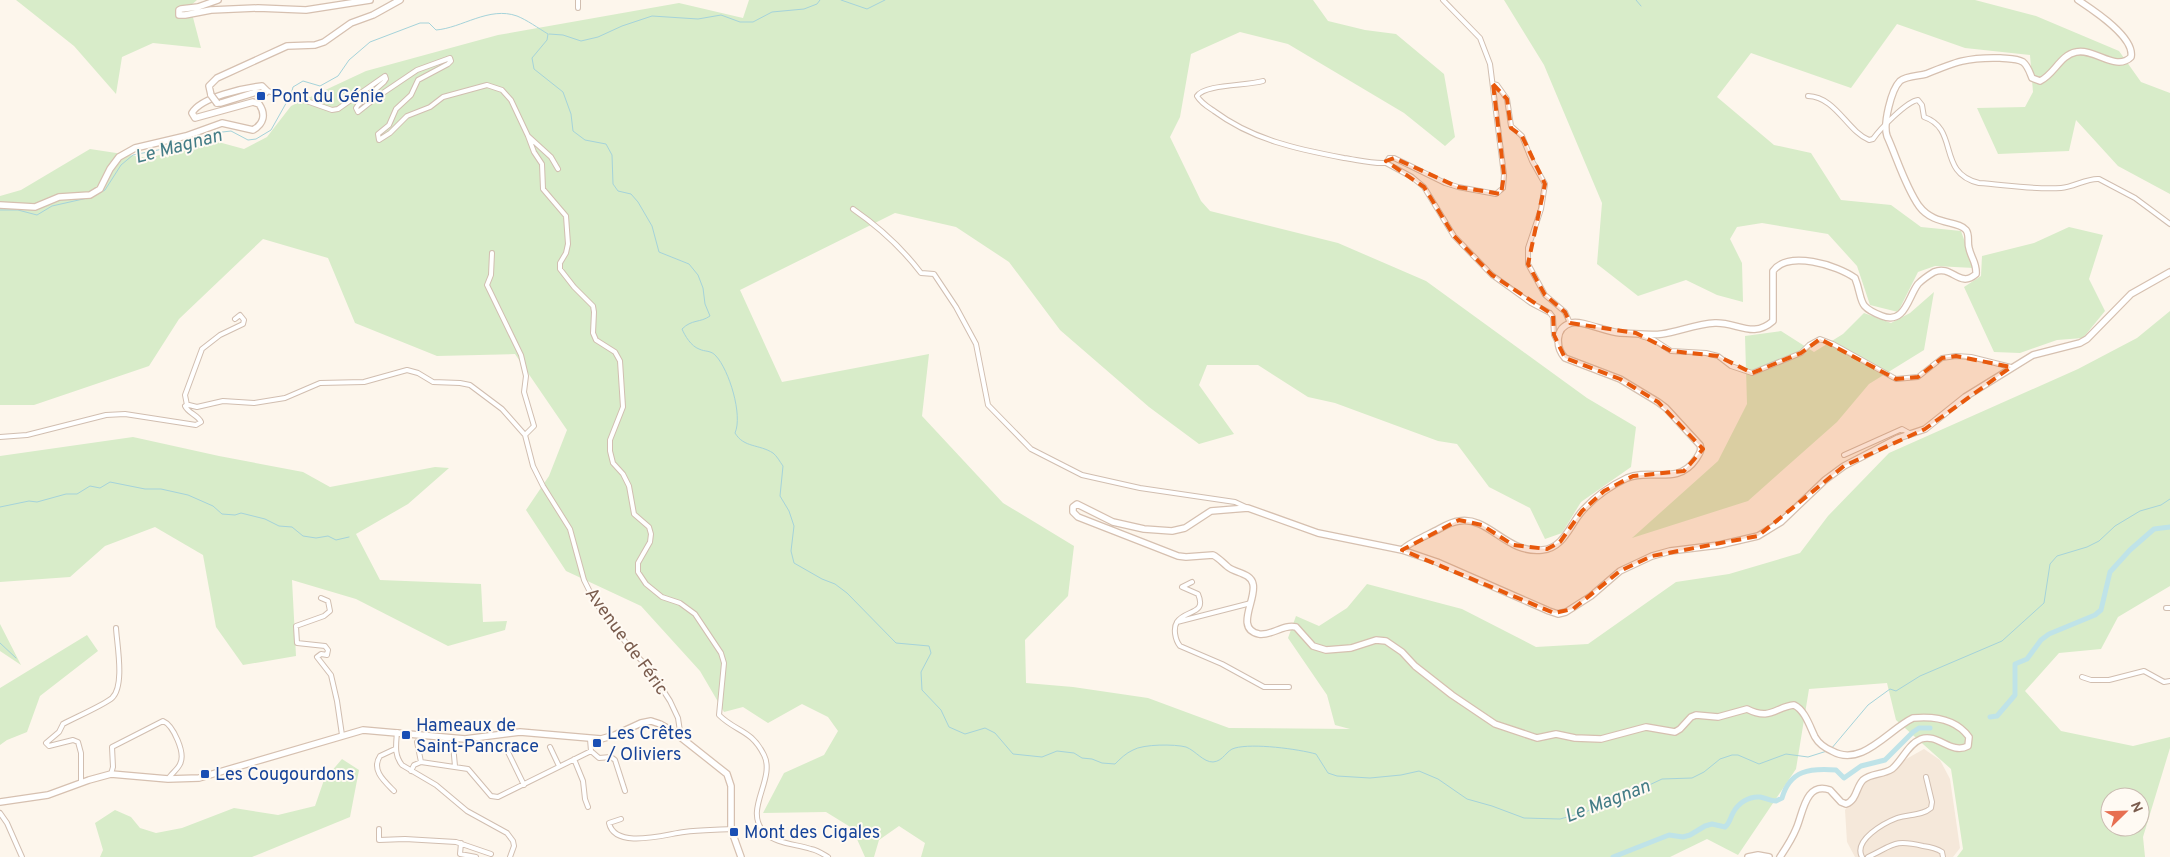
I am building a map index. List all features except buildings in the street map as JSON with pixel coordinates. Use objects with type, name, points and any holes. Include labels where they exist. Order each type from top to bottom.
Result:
[{"type":"street","points":[[218,0],[198,7],[181,9],[179,10],[179,15],[185,16],[211,10],[258,8],[306,10],[370,0]]},
{"type":"street","points":[[400,0],[373,15],[351,23],[324,42],[287,46],[217,78],[209,86],[211,95],[217,102],[221,103],[256,92],[265,93],[267,91],[298,98],[332,110],[338,109],[385,76],[384,82],[358,105],[356,111],[360,112],[377,97],[417,70],[448,58],[451,61],[448,64],[418,80],[411,95],[396,109],[389,125],[378,134],[378,138],[382,140],[407,116],[430,107],[440,98],[488,85],[497,88],[506,95],[528,136],[534,152],[542,164],[543,188],[562,209],[568,223],[568,244],[566,253],[560,263],[560,270],[593,306],[593,333],[596,340],[615,352],[620,361],[623,408],[610,440],[610,451],[613,463],[623,474],[629,486],[634,514],[649,526],[652,534],[650,542],[638,563],[638,572],[646,584],[662,597],[680,603],[695,614],[721,654],[724,663],[719,715],[756,742],[765,757],[768,771],[761,792],[757,820],[763,832],[775,840],[814,849],[828,857]]},
{"type":"street","points":[[578,0],[578,8]]},
{"type":"street","points":[[1386,163],[1387,159],[1394,158],[1458,187],[1493,194],[1501,191],[1504,185],[1490,64],[1480,38],[1443,0]]},
{"type":"street","points":[[1402,550],[1459,520],[1482,525],[1514,546],[1536,550],[1546,549],[1560,542],[1582,511],[1609,487],[1633,476],[1668,475],[1684,471],[1701,452],[1700,445],[1666,408],[1620,379],[1565,358],[1559,352],[1558,342],[1560,333],[1570,323],[1607,331],[1660,334],[1715,323],[1755,330],[1769,324],[1774,316],[1771,279],[1773,272],[1784,262],[1809,261],[1848,274],[1855,278],[1860,300],[1865,309],[1886,318],[1893,318],[1901,314],[1918,284],[1936,271],[1946,271],[1964,280],[1970,279],[1976,274],[1977,267],[1968,247],[1966,230],[1962,227],[1938,221],[1919,206],[1899,165],[1885,127],[1894,94],[1901,80],[1924,74],[1955,61],[1981,58],[2018,60],[2026,65],[2032,78],[2040,81],[2066,57],[2076,52],[2096,54],[2119,63],[2127,61],[2131,57],[2130,46],[2100,14],[2078,0]]},
{"type":"street","points":[[1263,81],[1245,86],[1204,90],[1198,96],[1201,101],[1240,129],[1263,138],[1310,152],[1386,163],[1412,177],[1424,188],[1454,236],[1492,275],[1531,303],[1550,313],[1553,317],[1554,335],[1558,342]]},
{"type":"street","points":[[1493,84],[1507,99],[1511,126],[1522,136],[1532,161],[1545,184],[1542,209],[1528,248],[1528,264],[1545,295],[1565,312],[1570,323]]},
{"type":"street","points":[[0,204],[35,207],[59,197],[90,195],[100,189],[110,168],[119,157],[135,148],[186,136],[222,123],[253,130],[261,124],[264,116],[262,108],[253,102],[195,118],[192,113],[195,108],[204,102],[231,92],[262,86],[267,91]]},
{"type":"street","points":[[1808,96],[1826,101],[1867,140],[1873,139],[1912,102],[1918,100],[1922,105],[1924,118],[1932,120],[1941,130],[1952,165],[1968,180],[1979,183],[2055,188],[2073,186],[2092,179],[2099,179],[2135,198],[2170,224]]},
{"type":"street","points":[[528,136],[551,157],[558,169]]},
{"type":"street","points":[[853,209],[883,232],[912,261],[921,273],[934,274],[976,344],[988,405],[1031,449],[1082,474],[1140,488],[1234,502],[1318,533],[1402,550],[1437,562],[1511,593],[1549,612],[1564,613],[1591,596],[1620,571],[1639,561],[1670,551],[1719,545],[1758,536],[1781,522],[1824,480],[1844,466],[1898,438],[1925,428],[1965,397],[2033,355],[2080,343],[2087,339],[2131,294],[2170,272]]},
{"type":"street","points":[[492,253],[491,275],[487,284],[521,355],[526,376],[524,392],[534,426],[525,435]]},
{"type":"street","points":[[0,437],[27,436],[106,415],[125,414],[200,424],[200,419],[186,409],[185,395],[202,349],[226,332],[235,330],[243,324],[244,320],[240,315],[235,319]]},
{"type":"street","points":[[1636,333],[1654,340],[1671,351],[1706,353],[1718,356],[1731,366],[1752,373],[1801,353],[1810,345],[1820,340],[1840,348],[1896,378],[1918,377],[1942,358],[1956,356],[2011,367]]},
{"type":"street","name":"Avenue de Féric","points":[[187,405],[198,407],[223,402],[254,403],[278,400],[320,382],[364,382],[407,370],[418,373],[434,382],[470,385],[502,409],[525,435],[542,486],[570,529],[584,580],[595,602],[630,648],[650,670],[670,701],[678,718],[681,738]]},
{"type":"street","points":[[1844,454],[1902,429],[1911,434]]},
{"type":"street","points":[[1248,508],[1206,512],[1185,528],[1175,530],[1144,529],[1113,522],[1079,504],[1072,509],[1078,517],[1186,558],[1214,555],[1227,567],[1250,578],[1253,582],[1247,619],[1248,626],[1252,632],[1262,634],[1284,627],[1296,626],[1314,646],[1326,650],[1351,648],[1376,640],[1386,641],[1402,652],[1415,666],[1452,695],[1495,724],[1537,738],[1564,734],[1574,738],[1601,739],[1641,728],[1675,732],[1680,730],[1691,717],[1696,715],[1718,717],[1747,708],[1761,714],[1772,713],[1794,706],[1802,712],[1818,742],[1838,755],[1849,755],[1864,751],[1889,736],[1904,722],[1913,718],[1922,717],[1948,720],[1965,732],[1970,741],[1967,747],[1951,748],[1933,739],[1922,739],[1914,744],[1893,768],[1866,778],[1861,782],[1854,798],[1846,804],[1840,802],[1830,790],[1822,789],[1815,791],[1806,800],[1796,828],[1780,857]]},
{"type":"street","points":[[1192,582],[1182,587],[1198,594],[1200,605],[1199,608],[1180,618],[1175,625],[1176,639],[1180,646],[1222,664],[1264,687],[1289,687]]},
{"type":"street","points":[[321,598],[328,601],[330,611],[324,616],[296,626],[296,639],[298,643],[325,646],[328,650],[327,654],[320,654],[317,657],[331,675],[342,735]]},
{"type":"street","points":[[1177,622],[1251,603]]},
{"type":"street","points":[[81,782],[81,753],[78,742],[73,740],[49,746],[46,744],[59,732],[63,724],[112,698],[117,688],[119,673],[116,628]]},
{"type":"street","points":[[2082,677],[2091,680],[2109,680],[2144,671],[2164,682],[2170,681]]},
{"type":"street","points":[[111,774],[113,767],[112,747],[163,721],[171,729],[179,745],[182,758],[180,764],[168,779]]},
{"type":"street","points":[[0,802],[48,795],[81,782],[111,774],[168,779],[216,774],[342,735],[370,729],[473,739],[520,732],[590,739],[608,738],[641,723],[651,721],[660,724],[681,738],[724,770],[729,777],[732,791],[731,829],[741,857]]},
{"type":"street","points":[[397,732],[395,749],[398,760],[411,771],[436,785],[467,811],[507,833],[514,846],[514,852],[510,857]]},
{"type":"street","points":[[590,739],[591,751],[599,758],[611,757],[615,760],[625,791]]},
{"type":"street","points":[[417,742],[421,762]]},
{"type":"street","points":[[453,746],[455,766]]},
{"type":"street","points":[[505,746],[524,784]]},
{"type":"street","points":[[550,748],[559,766]]},
{"type":"street","points":[[394,791],[379,774],[376,764],[380,756],[395,749]]},
{"type":"street","points":[[411,771],[414,764],[421,762],[468,768],[494,798],[591,751]]},
{"type":"street","points":[[574,759],[583,781],[588,807]]},
{"type":"street","points":[[1862,857],[1859,850],[1860,846],[1872,834],[1893,820],[1925,812],[1931,808],[1932,802],[1926,777]]},
{"type":"street","points":[[0,813],[7,823],[22,857]]},
{"type":"street","points":[[621,819],[609,824],[610,830],[615,834],[636,839],[650,839],[686,832],[731,829]]},
{"type":"street","points":[[379,830],[379,840],[405,839],[461,843],[491,854]]},
{"type":"street","points":[[1868,857],[1898,842],[1936,848],[1942,852],[1943,857]]},
{"type":"street","points":[[461,843],[460,854],[476,857]]},
{"type":"street","points":[[1748,857],[1758,855],[1769,857]]},
{"type":"highlighted area","points":[[1493,84],[1507,99],[1511,128],[1522,136],[1545,184],[1528,264],[1545,295],[1565,312],[1570,323],[1636,333],[1671,351],[1718,356],[1752,373],[1801,353],[1820,339],[1896,379],[1918,377],[1942,358],[1956,356],[2011,367],[1925,429],[1844,466],[1758,536],[1652,556],[1620,571],[1573,609],[1554,613],[1402,550],[1459,520],[1482,525],[1513,545],[1547,549],[1560,542],[1582,511],[1604,491],[1633,476],[1684,471],[1703,449],[1658,402],[1620,379],[1565,358],[1554,335],[1553,315],[1492,275],[1454,236],[1424,187],[1386,161],[1394,158],[1458,187],[1501,194],[1504,175]]},
{"type":"shaded area","points":[[1924,749],[1940,760],[1950,779],[1960,848],[1953,857],[1855,857],[1847,842],[1845,810],[1867,781]]},
{"type":"green space","points":[[16,0],[197,0],[190,6],[201,48],[153,43],[122,57],[116,94],[74,46]]},
{"type":"green space","points":[[749,0],[1313,0],[1328,21],[1365,30],[1396,34],[1444,74],[1455,137],[1445,146],[1404,113],[1288,44],[1240,32],[1191,54],[1180,117],[1170,137],[1201,201],[1210,211],[1338,243],[1426,281],[1587,398],[1636,427],[1631,467],[1581,502],[1562,533],[1545,539],[1530,508],[1489,487],[1457,444],[1438,441],[1335,403],[1308,397],[1258,365],[1207,365],[1199,385],[1234,434],[1199,444],[1149,407],[1060,330],[1009,262],[956,227],[895,213],[740,290],[782,382],[929,354],[922,416],[1003,503],[1074,546],[1068,596],[1025,640],[1026,683],[1073,687],[1148,698],[1229,728],[1350,729],[1335,725],[1327,695],[1288,638],[1296,616],[1319,626],[1347,608],[1367,584],[1462,609],[1536,647],[1588,644],[1676,582],[1729,574],[1800,553],[1828,516],[1889,453],[2078,369],[2137,338],[2170,311],[2170,586],[2118,617],[2101,649],[2059,653],[2025,691],[2061,731],[2133,746],[2170,737],[2170,748],[2150,814],[2150,787],[2100,787],[2100,837],[2143,837],[2145,857],[1957,857],[1963,849],[1951,769],[1896,720],[1887,683],[1809,689],[1796,769],[1738,855],[1707,839],[1670,857],[921,857],[925,843],[899,826],[879,840],[874,857],[865,857],[852,828],[826,812],[763,813],[784,773],[824,755],[838,731],[828,717],[802,704],[768,723],[743,707],[724,712],[700,671],[641,606],[566,571],[526,510],[549,476],[567,430],[515,354],[437,356],[355,323],[328,258],[263,239],[179,319],[149,366],[34,405],[0,405],[0,196],[21,190],[90,149],[149,158],[211,140],[244,149],[267,137],[291,106],[366,71],[498,35],[679,3],[743,18]]},
{"type":"green space","points":[[1504,0],[1975,0],[2036,16],[2119,51],[2141,82],[2170,93],[2170,194],[2118,166],[2076,120],[2069,151],[1998,154],[1977,108],[2025,107],[2033,92],[2030,55],[1965,48],[1897,24],[1851,88],[1751,53],[1717,97],[1774,145],[1811,153],[1841,200],[1891,205],[1921,227],[1961,231],[1974,268],[1935,266],[1918,272],[1898,312],[1870,305],[1857,266],[1828,234],[1762,223],[1737,227],[1730,239],[1742,263],[1743,302],[1717,295],[1686,280],[1638,296],[1597,264],[1602,203],[1544,65]]},
{"type":"green space","points":[[2069,227],[2103,235],[2089,279],[2105,311],[2083,338],[2057,340],[2020,353],[1994,352],[1964,287],[1981,276],[1982,256],[2034,243]]},
{"type":"green space","points":[[1934,292],[1924,350],[1869,384],[1837,422],[1748,501],[1632,538],[1718,461],[1747,404],[1745,336],[1781,331],[1814,352],[1843,334],[1864,313],[1891,323],[1910,313]]},
{"type":"green space","points":[[133,437],[303,472],[330,487],[435,467],[449,468],[408,504],[356,534],[380,580],[481,584],[483,622],[507,621],[505,630],[448,646],[356,599],[292,580],[296,656],[243,665],[216,627],[203,555],[155,527],[105,546],[70,577],[0,582],[0,456]]},
{"type":"green space","points":[[0,624],[21,665],[0,651]]},
{"type":"green space","points":[[87,635],[98,651],[40,696],[27,732],[0,745],[0,688]]},
{"type":"green space","points":[[342,759],[359,770],[350,817],[252,857],[100,857],[103,850],[95,823],[115,810],[131,817],[140,828],[156,833],[182,828],[234,808],[278,815],[315,806],[324,780]]},
{"type":"waterway","points":[[549,34],[563,35],[581,41],[598,37],[622,26],[652,16],[698,19],[721,15],[740,22],[753,22],[772,12],[804,9],[817,4],[820,0]]},
{"type":"waterway","points":[[841,0],[867,9],[885,0]]},
{"type":"waterway","points":[[1636,0],[1641,6]]},
{"type":"waterway","name":"Le Magnan","points":[[291,95],[293,87],[303,81],[320,86],[338,76],[349,60],[370,42],[420,23],[429,23],[436,30],[456,26],[486,16],[507,14],[517,16],[548,34],[547,40],[532,58],[534,69],[563,92],[571,114],[573,131],[585,140],[606,144],[612,155],[613,184],[618,191],[631,194],[638,202],[652,226],[659,252],[689,264],[698,275],[710,316],[689,324],[682,329],[693,346],[714,354],[726,371],[736,404],[737,425],[735,433],[747,444],[773,453],[783,466],[780,496],[789,511],[794,526],[791,551],[794,563],[835,584],[847,593],[896,643],[929,646],[931,653],[921,672],[922,690],[941,710],[949,727],[965,734],[985,728],[995,733],[1013,754],[1042,757],[1057,751],[1074,753],[1082,758],[1102,763],[1115,764],[1130,751],[1151,746],[1186,747],[1209,762],[1220,760],[1235,748],[1264,746],[1298,750],[1316,754],[1328,773],[1337,776],[1370,778],[1419,771],[1438,779],[1467,799],[1524,818],[1560,819],[1586,812],[1606,801],[1628,795],[1662,779],[1692,778],[1704,772],[1720,759],[1732,755],[1738,755],[1759,764],[1786,754],[1808,757],[1827,751]]},
{"type":"waterway","name":"Le Magnan","points":[[0,210],[18,210],[37,215],[52,206],[92,197],[105,190],[121,165],[133,155],[188,144],[214,133],[231,131],[248,140],[256,139],[271,130],[289,98]]},
{"type":"waterway","points":[[0,507],[29,501],[37,502],[66,494],[77,494],[90,486],[100,488],[110,482],[188,495],[213,506],[222,514],[235,515],[241,513],[265,519],[279,526],[292,527],[303,536],[316,538],[328,536],[336,540],[349,537]]},
{"type":"waterway","name":"Le Magnan","points":[[1831,749],[1868,705],[1890,689],[1896,691],[1920,676],[2002,641],[2044,603],[2050,564],[2057,556],[2087,547],[2099,541],[2115,526],[2140,511],[2161,505],[2170,499]]},
{"type":"waterway","points":[[1990,717],[1997,716],[2015,695],[2015,664],[2027,659],[2041,640],[2049,634],[2095,615],[2101,610],[2110,572],[2130,550],[2154,529],[2170,527]]},
{"type":"waterway","points":[[0,643],[16,658]]},
{"type":"waterway","points":[[1613,857],[1669,835],[1683,837],[1712,824],[1725,827],[1735,809],[1744,801],[1760,797],[1776,801],[1782,798],[1790,782],[1796,776],[1810,771],[1836,770],[1844,778],[1861,766],[1885,760],[1919,728],[1930,728]]},
{"type":"place","name":"Pont du Génie","points":[[261,96]]},
{"type":"place","name":"Hameaux de Saint-Pancrace","points":[[406,735]]},
{"type":"place","name":"Les Crêtes / Oliviers","points":[[597,743]]},
{"type":"place","name":"Les Cougourdons","points":[[205,774]]},
{"type":"place","name":"Mont des Cigales","points":[[734,832]]}]
